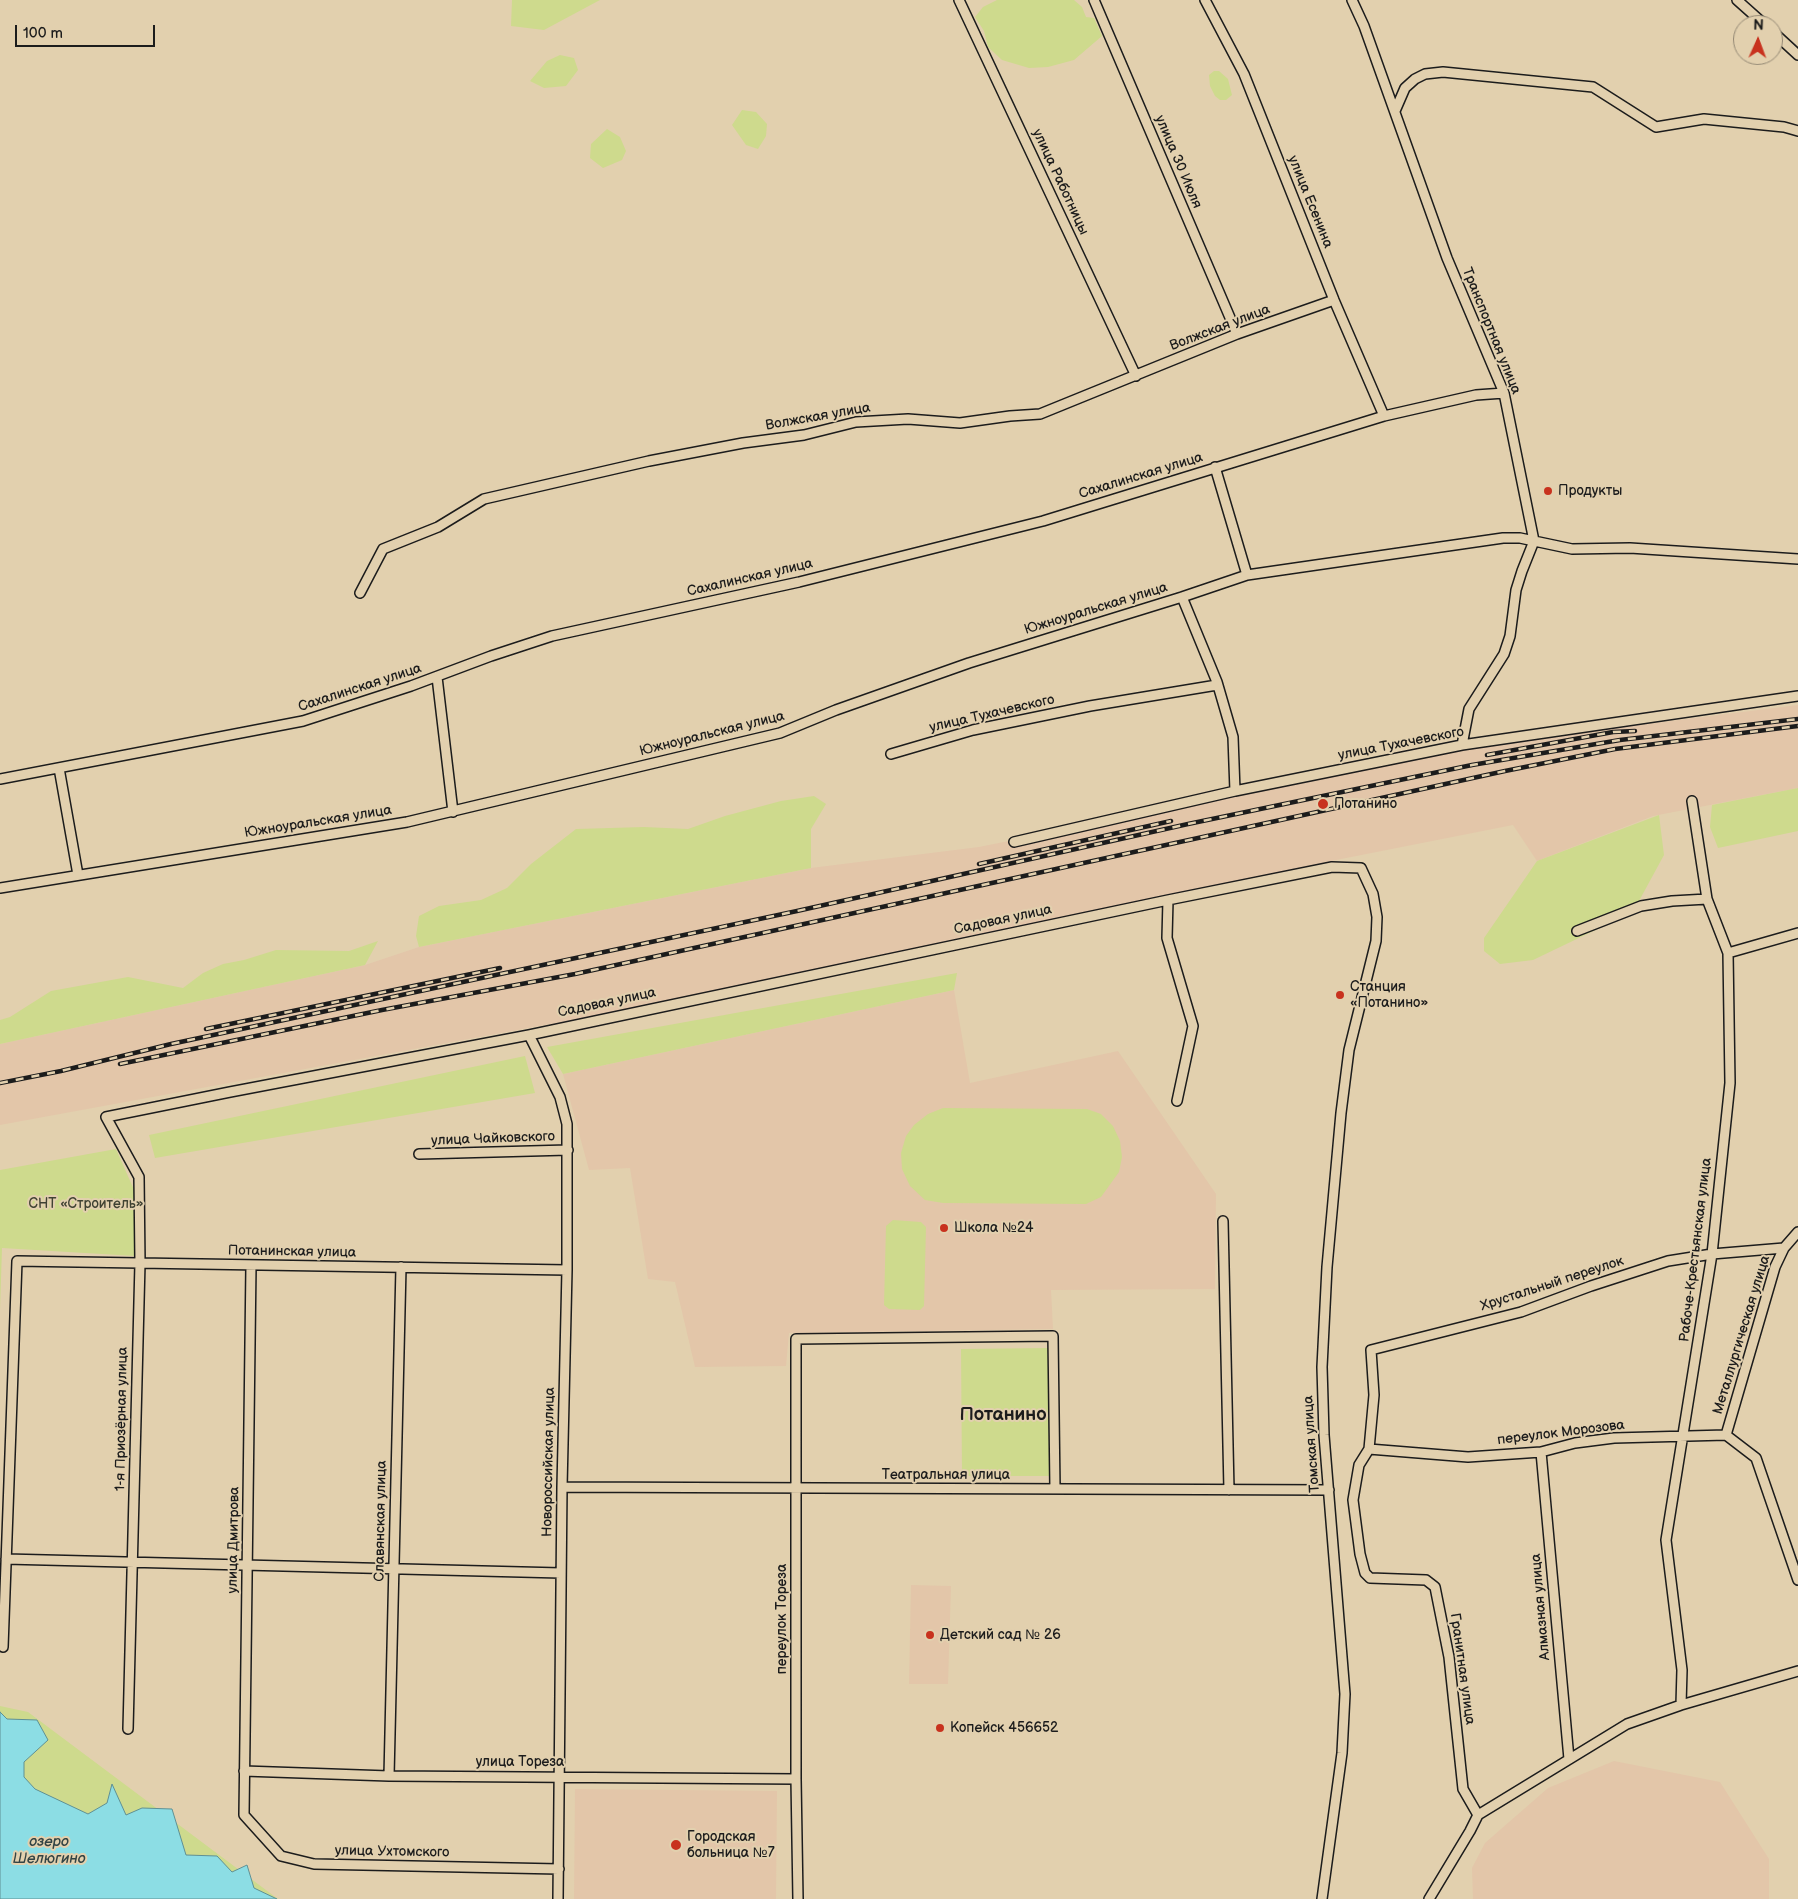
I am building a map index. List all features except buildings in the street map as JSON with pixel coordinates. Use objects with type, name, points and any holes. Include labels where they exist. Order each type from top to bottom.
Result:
[{"type":"street","name":"улица Работницы","points":[[959,0],[1136,376]]},
{"type":"street","name":"улица 30 Июля","points":[[1094,0],[1237,334]]},
{"type":"street","name":"улица Есенина","points":[[1206,0],[1244,74],[1334,300],[1384,416]]},
{"type":"street","name":"Транспортная улица","points":[[1352,0],[1364,26],[1447,258],[1504,393],[1534,541]]},
{"type":"street","points":[[1737,0],[1754,15]]},
{"type":"street","points":[[1783,41],[1798,55]]},
{"type":"street","points":[[1395,111],[1404,88],[1415,79],[1425,74],[1443,72],[1593,87],[1656,127],[1704,119],[1798,131]]},
{"type":"street","name":"Волжская улица","points":[[360,593],[383,549],[438,527],[484,498],[649,461],[743,443],[804,435],[856,422],[908,419],[960,424],[1040,414],[1237,334],[1334,300]]},
{"type":"street","name":"Сахалинская улица","points":[[0,779],[303,721],[437,677],[491,656],[552,636],[799,582],[1043,521],[1384,416],[1476,395],[1504,393]]},
{"type":"street","points":[[1215,467],[1247,575]]},
{"type":"street","name":"Южноуральская улица","points":[[0,888],[406,822],[780,733],[836,710],[969,663],[1247,575],[1503,538],[1534,541]]},
{"type":"street","points":[[1462,745],[1469,709],[1504,654],[1510,636],[1516,590],[1534,541],[1572,549],[1630,548],[1798,559]]},
{"type":"street","points":[[1182,597],[1218,686],[1233,737],[1236,772],[1235,791]]},
{"type":"street","points":[[437,677],[453,812]]},
{"type":"street","name":"улица Тухачевского","points":[[891,754],[982,728],[1090,706],[1218,686]]},
{"type":"street","name":"улица Тухачевского","points":[[1014,842],[1235,791],[1462,745],[1798,696]]},
{"type":"street","points":[[59,768],[78,875]]},
{"type":"street","name":"Рабоче-Крестьянская улица","points":[[1681,1705],[1682,1670],[1666,1540],[1712,1254],[1730,1083],[1728,953],[1707,899],[1692,801]]},
{"type":"street","name":"Садовая улица","points":[[106,1117],[529,1035],[1332,867],[1361,868],[1373,894],[1377,917],[1376,941],[1364,989]]},
{"type":"street","points":[[1577,930],[1641,906],[1672,901],[1707,899]]},
{"type":"street","points":[[1168,900],[1167,938],[1193,1026],[1176,1101]]},
{"type":"street","points":[[1728,953],[1798,933]]},
{"type":"street","name":"Томская улица","points":[[1322,1899],[1342,1753],[1345,1694],[1324,1436],[1322,1366],[1327,1267],[1340,1113],[1349,1050],[1364,989]]},
{"type":"street","name":"Новороссийская улица","points":[[529,1035],[560,1097],[567,1124],[568,1150],[562,1487],[558,1899]]},
{"type":"street","name":"1-я Приозёрная улица","points":[[106,1117],[139,1176],[140,1263],[128,1729]]},
{"type":"street","name":"улица Чайковского","points":[[419,1154],[568,1150]]},
{"type":"street","points":[[1223,1221],[1229,1490]]},
{"type":"street","name":"Металлургическая улица","points":[[1798,1232],[1784,1248],[1775,1267],[1726,1435],[1756,1458],[1798,1580]]},
{"type":"street","name":"Хрустальный переулок","points":[[1371,1350],[1521,1312],[1591,1286],[1668,1261],[1712,1254],[1784,1248]]},
{"type":"street","name":"Потанинская улица","points":[[6,1559],[17,1260],[567,1270]]},
{"type":"street","name":"улица Дмитрова","points":[[244,1815],[251,1265]]},
{"type":"street","name":"Славянская улица","points":[[389,1776],[401,1267]]},
{"type":"street","name":"переулок Тореза","points":[[798,1899],[796,1779],[796,1339],[1053,1336],[1055,1489]]},
{"type":"street","name":"Гранитная улица","points":[[1371,1350],[1374,1394],[1369,1449],[1359,1465],[1353,1500],[1360,1554],[1365,1573],[1370,1578],[1426,1580],[1435,1587],[1450,1657],[1463,1789],[1478,1815]]},
{"type":"street","name":"переулок Морозова","points":[[1369,1449],[1468,1457],[1541,1452],[1575,1443],[1614,1438],[1726,1435]]},
{"type":"street","name":"Алмазная улица","points":[[1541,1452],[1569,1759]]},
{"type":"street","name":"Театральная улица","points":[[562,1487],[1329,1490]]},
{"type":"street","points":[[3,1647],[6,1559],[562,1573]]},
{"type":"street","points":[[1429,1899],[1478,1815],[1569,1759],[1627,1724],[1681,1705],[1798,1672]]},
{"type":"street","name":"улица Тореза","points":[[244,1771],[389,1776],[796,1779]]},
{"type":"street","name":"улица Ухтомского","points":[[244,1815],[281,1856],[314,1864],[559,1869]]},
{"type":"shaded area","points":[[1798,705],[1798,788],[1653,816],[1537,861],[1513,825],[1331,861],[692,998],[0,1125],[0,1044],[365,965],[419,947],[811,868],[979,847],[1408,760],[1553,734]]},
{"type":"shaded area","name":"Школа №24","points":[[954,990],[970,1083],[1118,1051],[1216,1194],[1215,1289],[1051,1290],[1053,1329],[789,1333],[786,1366],[695,1367],[675,1282],[648,1279],[630,1168],[589,1170],[563,1074]]},
{"type":"shaded area","name":"Детский сад № 26","points":[[911,1585],[951,1586],[948,1684],[909,1684]]},
{"type":"shaded area","points":[[1614,1761],[1720,1782],[1769,1859],[1769,1899],[1473,1899],[1472,1868],[1485,1843],[1548,1788]]},
{"type":"shaded area","name":"Городская больница №7","points":[[575,1789],[777,1791],[776,1899],[574,1899]]},
{"type":"green space","points":[[512,0],[600,0],[544,30],[511,26]]},
{"type":"green space","points":[[997,0],[1074,0],[1082,7],[1086,17],[1094,18],[1102,36],[1074,60],[1048,67],[1029,68],[1002,60],[988,47],[984,31],[975,17],[983,7]]},
{"type":"green space","points":[[560,55],[574,58],[578,70],[566,86],[544,88],[530,81],[547,61]]},
{"type":"green space","points":[[1214,71],[1219,71],[1228,79],[1232,95],[1226,100],[1220,100],[1215,96],[1210,86],[1209,75]]},
{"type":"green space","points":[[742,110],[756,112],[767,124],[766,136],[758,149],[746,145],[732,125]]},
{"type":"green space","points":[[607,129],[620,137],[626,151],[622,160],[603,168],[590,158],[591,144]]},
{"type":"green space","points":[[1798,788],[1798,831],[1718,848],[1710,827],[1712,805]]},
{"type":"green space","points":[[814,796],[826,804],[811,829],[811,868],[419,947],[416,936],[419,916],[439,906],[481,900],[507,888],[531,864],[576,829],[644,827],[688,829],[725,816],[781,801]]},
{"type":"green space","points":[[1659,815],[1664,855],[1633,912],[1533,960],[1500,964],[1484,951],[1484,938],[1537,861]]},
{"type":"green space","points":[[378,941],[365,965],[0,1044],[0,1020],[10,1017],[51,991],[128,977],[183,988],[203,973],[223,964],[276,950],[349,951]]},
{"type":"green space","points":[[957,973],[954,990],[563,1074],[547,1047]]},
{"type":"green space","points":[[525,1056],[535,1093],[155,1158],[149,1135]]},
{"type":"green space","points":[[943,1108],[1087,1109],[1101,1114],[1113,1126],[1120,1141],[1122,1157],[1119,1172],[1101,1197],[1086,1204],[943,1203],[925,1200],[910,1186],[902,1169],[901,1153],[906,1136],[914,1125],[928,1114]]},
{"type":"green space","name":"СНТ «Строитель»","points":[[116,1149],[135,1192],[135,1256],[2,1248],[0,1310],[0,1170]]},
{"type":"green space","points":[[893,1220],[921,1222],[926,1227],[924,1306],[920,1310],[889,1309],[884,1305],[886,1226]]},
{"type":"green space","points":[[1049,1348],[1049,1476],[962,1476],[961,1349]]},
{"type":"green space","name":"озеро Шелюгино","points":[[0,1706],[28,1712],[278,1899],[0,1899]]},
{"type":"water","name":"озеро Шелюгино","points":[[0,1712],[7,1719],[37,1720],[48,1740],[24,1762],[24,1777],[35,1789],[88,1814],[107,1803],[112,1784],[126,1815],[142,1808],[172,1809],[186,1855],[217,1856],[232,1872],[247,1865],[254,1888],[277,1899],[0,1899]]},
{"type":"railway","points":[[0,1083],[61,1071],[171,1044],[797,911],[1188,824],[1472,765],[1620,740],[1798,719]]},
{"type":"railway","points":[[120,1064],[382,1010],[575,974],[1505,771],[1615,749],[1798,726]]},
{"type":"railway","points":[[1487,755],[1613,732],[1635,731]]},
{"type":"railway","points":[[979,864],[1171,821]]},
{"type":"railway","points":[[206,1029],[500,968]]},
{"type":"place","name":"Продукты","points":[[1548,491]]},
{"type":"place","name":"Потанино","points":[[1323,804]]},
{"type":"place","name":"Станция «Потанино»","points":[[1340,995]]},
{"type":"place","name":"Школа №24","points":[[944,1228]]},
{"type":"place","name":"Детский сад № 26","points":[[930,1635]]},
{"type":"place","name":"Копейск 456652","points":[[940,1728]]},
{"type":"place","name":"Городская больница №7","points":[[676,1845]]},
{"type":"district","name":"Потанино","points":[[1003,1415]]}]
